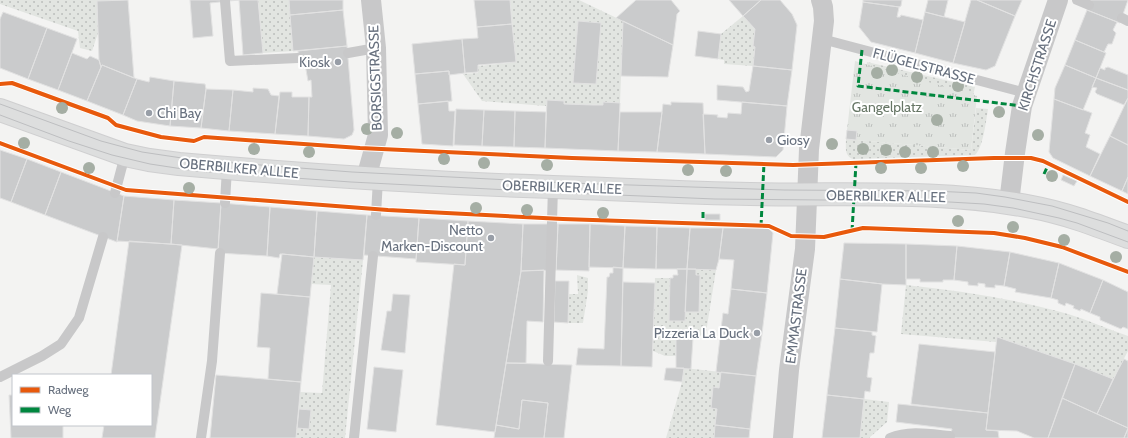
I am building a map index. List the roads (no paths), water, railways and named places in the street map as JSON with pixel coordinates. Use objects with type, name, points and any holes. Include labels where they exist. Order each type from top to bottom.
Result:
[{"type":"main road","name":"OBERBILKER ALLEE","points":[[0,110],[125,155],[149,160],[227,168],[372,179],[750,194],[953,197],[1034,207],[1081,219],[1128,237]]},
{"type":"street","name":"BORSIGSTRASSE","points":[[371,0],[376,48],[378,135],[372,179]]},
{"type":"street","points":[[807,194],[809,149],[824,21],[821,0]]},
{"type":"street","name":"KIRCHSTRASSE","points":[[1009,203],[1022,106],[1058,0]]},
{"type":"street","name":"EMMASTRASSE","points":[[783,438],[790,362],[805,249],[807,194]]},
{"type":"lane","points":[[1077,0],[1089,5]]},
{"type":"lane","points":[[225,2],[230,61],[298,58]]},
{"type":"lane","name":"FLÜGELSTRASSE","points":[[822,39],[1026,93]]},
{"type":"lane","points":[[348,53],[376,48]]},
{"type":"lane","points":[[115,193],[125,155]]},
{"type":"lane","points":[[225,204],[227,168]]},
{"type":"lane","points":[[372,179],[376,215]]},
{"type":"lane","points":[[548,361],[553,187]]},
{"type":"lane","points":[[0,377],[42,356],[61,344],[79,318],[103,237]]},
{"type":"lane","points":[[201,438],[212,361],[220,253]]},
{"type":"lane","points":[[354,438],[373,256]]},
{"type":"lane","points":[[890,438],[899,434],[923,433],[950,436]]},
{"type":"tram line","points":[[0,104],[101,141],[142,152],[195,160],[352,172],[569,183],[784,190],[933,191],[976,193],[1052,206],[1108,223],[1128,231]]},
{"type":"tram line","points":[[0,115],[69,141],[112,155],[150,164],[196,171],[351,182],[569,193],[715,199],[932,201],[984,204],[1013,208],[1059,218],[1128,242]]},
{"type":"place","name":"Kiosk","points":[[338,62]]},
{"type":"place","name":"Chi Bay","points":[[149,113]]},
{"type":"place","name":"Giosy","points":[[769,140]]},
{"type":"place","name":"Netto Marken-Discount","points":[[491,238]]},
{"type":"place","name":"Pizzeria La Duck","points":[[757,333]]},
{"type":"park label","name":"Gangelplatz","points":[[887,107]]}]
